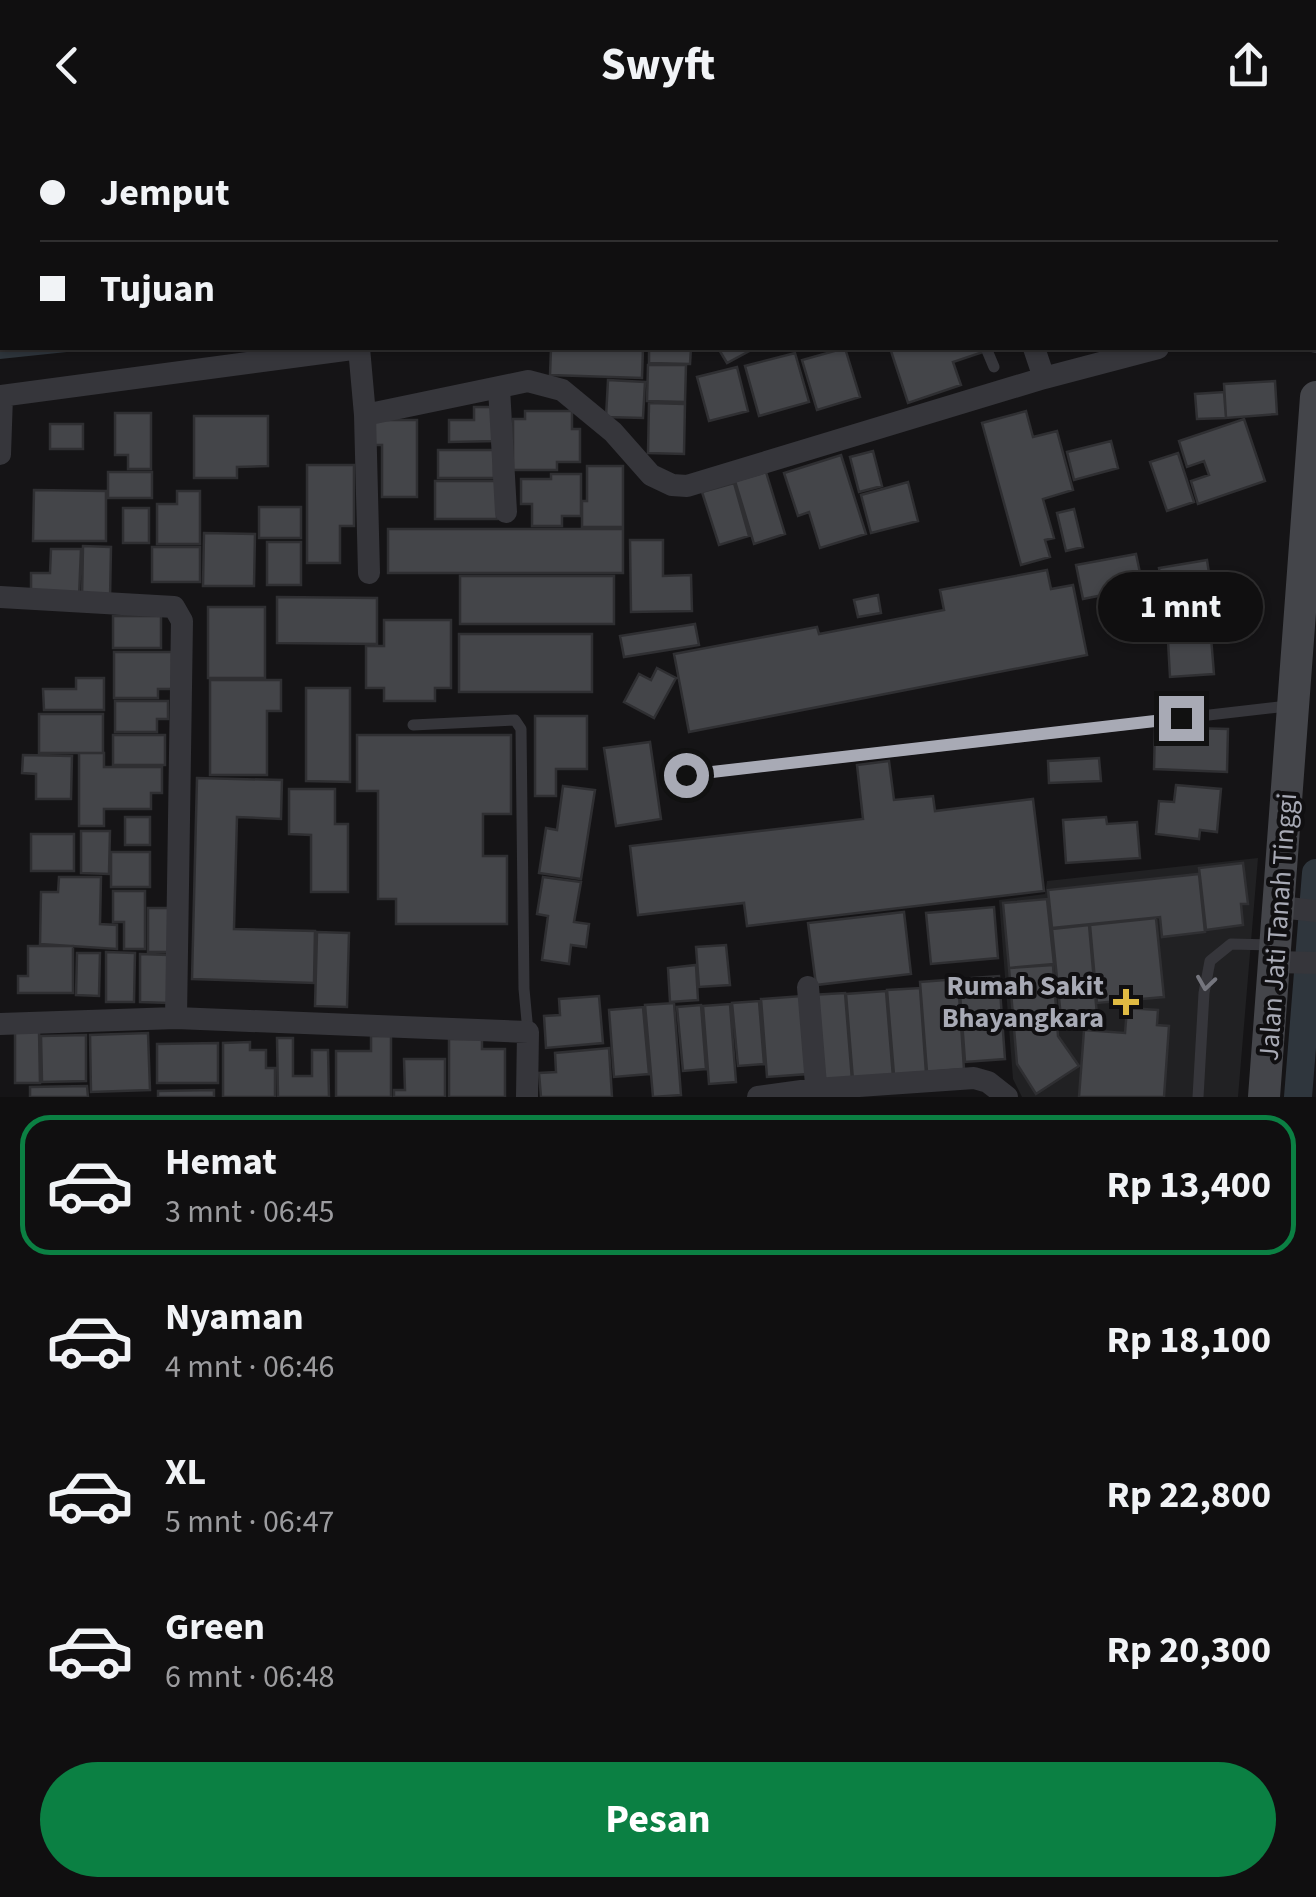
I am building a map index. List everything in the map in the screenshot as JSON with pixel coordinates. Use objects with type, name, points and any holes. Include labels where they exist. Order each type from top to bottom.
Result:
[{"type":"main road","name":"Jalan Jati Tanah Tinggi","points":[[1264,1097],[1316,397]]},
{"type":"street","points":[[0,454],[1,396],[344,350]]},
{"type":"street","points":[[359,350],[369,574]]},
{"type":"street","points":[[1035,350],[1044,378]]},
{"type":"street","points":[[365,415],[528,381],[562,390],[614,432],[651,476],[672,485],[687,486],[1044,378],[1150,350]]},
{"type":"street","points":[[498,388],[506,512]]},
{"type":"street","points":[[0,597],[174,606],[179,612],[182,621],[176,1018]]},
{"type":"street","points":[[1280,907],[1316,911]]},
{"type":"street","points":[[1277,954],[1316,963]]},
{"type":"street","points":[[808,987],[816,1093]]},
{"type":"street","points":[[0,1024],[176,1018],[528,1032],[527,1097]]},
{"type":"street","points":[[758,1097],[974,1078],[988,1082],[1007,1097]]},
{"type":"lane","points":[[987,350],[994,366]]},
{"type":"lane","points":[[686,775],[1295,705]]},
{"type":"lane","points":[[413,724],[515,720],[522,729],[528,1032]]},
{"type":"lane","points":[[1198,1097],[1204,993],[1210,960],[1231,944],[1277,954]]},
{"type":"shaded area","points":[[0,350],[86,350],[0,359]]},
{"type":"shaded area","name":"Rumah Sakit Bhayangkara","points":[[1258,858],[1238,1097],[1022,1097],[1013,1079],[999,900],[1045,894],[1047,881]]},
{"type":"building","points":[[551,350],[643,350],[642,378],[550,375]]},
{"type":"building","points":[[649,350],[691,350],[690,364],[649,363]]},
{"type":"building","points":[[719,350],[751,350],[727,363]]},
{"type":"building","points":[[846,350],[860,397],[817,410],[802,360]]},
{"type":"building","points":[[891,350],[986,350],[953,362],[961,385],[908,403]]},
{"type":"building","points":[[795,353],[809,402],[759,416],[745,366]]},
{"type":"building","points":[[648,365],[686,365],[685,402],[647,401]]},
{"type":"building","points":[[737,367],[748,411],[709,421],[697,377]]},
{"type":"building","points":[[608,380],[645,382],[643,418],[606,417]]},
{"type":"building","points":[[1275,381],[1277,414],[1226,418],[1224,384]]},
{"type":"building","points":[[1224,392],[1226,418],[1197,419],[1195,394]]},
{"type":"building","points":[[649,403],[685,404],[684,454],[648,453]]},
{"type":"building","points":[[474,407],[497,407],[497,441],[449,442],[449,420],[474,420]]},
{"type":"building","points":[[525,411],[572,411],[572,429],[580,429],[580,462],[557,462],[557,470],[513,470],[513,419],[525,419]]},
{"type":"building","points":[[1026,411],[1033,437],[1057,431],[1073,490],[1043,499],[1054,538],[1045,540],[1050,557],[1021,565],[982,423]]},
{"type":"building","points":[[115,413],[151,413],[151,469],[128,469],[128,455],[115,455]]},
{"type":"building","points":[[194,416],[268,416],[268,466],[237,467],[237,478],[194,478]]},
{"type":"building","points":[[1244,419],[1265,481],[1198,504],[1191,481],[1209,475],[1204,461],[1187,467],[1179,441]]},
{"type":"building","points":[[374,420],[417,420],[417,497],[382,497],[382,445],[374,445]]},
{"type":"building","points":[[50,424],[83,424],[83,449],[50,449]]},
{"type":"building","points":[[1111,441],[1118,468],[1074,480],[1067,452]]},
{"type":"building","points":[[438,450],[494,450],[494,478],[438,478]]},
{"type":"building","points":[[873,451],[882,486],[859,492],[850,457]]},
{"type":"building","points":[[1178,453],[1194,502],[1167,511],[1150,462]]},
{"type":"building","points":[[841,455],[866,534],[820,548],[809,512],[798,516],[784,473]]},
{"type":"building","points":[[307,465],[354,465],[354,526],[340,526],[340,563],[307,563]]},
{"type":"building","points":[[587,466],[623,466],[623,527],[582,527]]},
{"type":"building","points":[[108,472],[152,472],[152,498],[108,498]]},
{"type":"building","points":[[766,472],[785,534],[754,544],[735,481]]},
{"type":"building","points":[[551,474],[581,474],[581,516],[562,516],[562,526],[532,526],[532,504],[521,504],[521,479],[551,479]]},
{"type":"building","points":[[435,481],[497,481],[497,519],[435,519]]},
{"type":"building","points":[[908,482],[918,521],[871,533],[861,495]]},
{"type":"building","points":[[734,483],[749,536],[719,545],[702,492]]},
{"type":"building","points":[[34,490],[106,491],[106,541],[33,541]]},
{"type":"building","points":[[177,491],[200,491],[200,544],[157,544],[157,504],[177,504]]},
{"type":"building","points":[[259,507],[301,507],[301,538],[259,538]]},
{"type":"building","points":[[123,508],[149,508],[149,543],[123,543]]},
{"type":"building","points":[[1074,509],[1083,547],[1066,551],[1057,513]]},
{"type":"building","points":[[388,529],[623,529],[623,573],[388,573]]},
{"type":"building","points":[[204,533],[255,534],[254,586],[203,586]]},
{"type":"building","points":[[630,540],[663,540],[663,576],[691,575],[692,611],[631,612]]},
{"type":"building","points":[[267,542],[301,542],[301,585],[267,585]]},
{"type":"building","points":[[83,546],[111,547],[110,599],[82,598]]},
{"type":"building","points":[[152,547],[200,547],[200,582],[152,582]]},
{"type":"building","points":[[51,549],[81,549],[79,597],[31,595],[31,573],[50,573]]},
{"type":"building","points":[[1136,554],[1143,587],[1083,599],[1076,565]]},
{"type":"building","points":[[1207,560],[1209,573],[1221,572],[1229,625],[1170,634],[1159,568]]},
{"type":"building","points":[[1047,570],[1051,589],[1073,585],[1087,655],[689,732],[674,654],[817,627],[819,634],[944,610],[940,590]]},
{"type":"building","points":[[460,576],[614,576],[614,624],[460,624]]},
{"type":"building","points":[[878,595],[881,613],[858,617],[854,600]]},
{"type":"building","points":[[277,597],[377,598],[377,644],[277,643]]},
{"type":"building","points":[[208,607],[265,607],[265,678],[208,678]]},
{"type":"building","points":[[113,616],[161,616],[161,648],[113,648]]},
{"type":"building","points":[[384,620],[451,620],[451,688],[435,688],[435,701],[384,701],[384,688],[366,688],[366,646],[384,646]]},
{"type":"building","points":[[695,624],[699,645],[624,657],[620,636]]},
{"type":"building","points":[[459,634],[592,634],[592,692],[459,692]]},
{"type":"building","points":[[1211,637],[1214,674],[1170,677],[1168,641]]},
{"type":"building","points":[[114,652],[172,652],[172,689],[158,689],[158,698],[114,698]]},
{"type":"building","points":[[657,668],[676,678],[654,718],[624,702],[639,674],[651,680]]},
{"type":"building","points":[[76,678],[104,678],[104,710],[44,710],[43,689],[76,689]]},
{"type":"building","points":[[210,680],[281,680],[281,711],[267,711],[267,775],[210,775]]},
{"type":"building","points":[[306,688],[350,688],[350,782],[306,781]]},
{"type":"building","points":[[115,701],[168,701],[168,719],[157,719],[157,732],[115,732]]},
{"type":"building","points":[[39,714],[103,714],[103,753],[39,753]]},
{"type":"building","points":[[535,716],[587,716],[587,769],[556,769],[556,796],[535,796]]},
{"type":"building","points":[[1155,727],[1228,729],[1227,772],[1154,769]]},
{"type":"building","points":[[113,735],[165,735],[165,765],[113,765]]},
{"type":"building","points":[[357,735],[511,735],[511,814],[483,814],[483,856],[507,856],[507,924],[396,924],[396,899],[378,899],[378,791],[357,791]]},
{"type":"building","points":[[650,742],[661,819],[616,826],[604,748]]},
{"type":"building","points":[[79,753],[104,753],[104,767],[162,767],[162,793],[151,793],[151,809],[104,809],[104,826],[79,826]]},
{"type":"building","points":[[23,755],[72,756],[71,799],[36,799],[36,774],[22,773]]},
{"type":"building","points":[[1099,758],[1101,781],[1049,783],[1048,761]]},
{"type":"building","points":[[889,761],[894,800],[933,796],[935,811],[1033,799],[1044,891],[747,926],[744,903],[638,915],[630,846],[863,819],[857,765]]},
{"type":"building","points":[[197,778],[282,780],[281,819],[237,817],[234,929],[315,931],[314,983],[192,979]]},
{"type":"building","points":[[1176,785],[1221,789],[1217,832],[1200,830],[1199,839],[1156,834],[1159,801],[1174,802]]},
{"type":"building","points":[[563,786],[595,790],[581,879],[539,873],[546,828],[557,830]]},
{"type":"building","points":[[289,789],[335,789],[335,824],[348,824],[348,892],[311,892],[311,835],[289,834]]},
{"type":"building","points":[[125,817],[150,817],[150,845],[125,845]]},
{"type":"building","points":[[1106,817],[1107,824],[1137,822],[1140,858],[1066,863],[1063,820]]},
{"type":"building","points":[[81,831],[110,831],[109,874],[81,873]]},
{"type":"building","points":[[31,834],[74,834],[74,871],[31,871]]},
{"type":"building","points":[[111,852],[150,852],[150,887],[111,887]]},
{"type":"building","points":[[1243,863],[1248,904],[1241,904],[1243,925],[1206,930],[1199,868]]},
{"type":"building","points":[[1199,874],[1205,932],[1162,937],[1160,917],[1052,928],[1048,890]]},
{"type":"building","points":[[59,877],[101,877],[100,924],[117,925],[117,949],[40,944],[41,892],[58,892]]},
{"type":"building","points":[[543,877],[581,882],[574,922],[589,924],[586,947],[571,945],[569,964],[542,960],[548,916],[537,914]]},
{"type":"building","points":[[113,891],[145,891],[145,949],[124,949],[124,922],[113,922]]},
{"type":"building","points":[[1047,899],[1054,964],[1009,968],[1003,903]]},
{"type":"building","points":[[994,907],[998,958],[931,964],[926,913]]},
{"type":"building","points":[[148,908],[170,908],[170,952],[148,952]]},
{"type":"building","points":[[904,912],[911,974],[816,985],[808,923]]},
{"type":"building","points":[[1156,918],[1164,997],[1097,1003],[1090,925]]},
{"type":"building","points":[[1089,925],[1097,1015],[1061,1018],[1052,929]]},
{"type":"building","points":[[317,932],[349,933],[347,1007],[315,1006]]},
{"type":"building","points":[[726,945],[730,985],[699,987],[696,947]]},
{"type":"building","points":[[28,946],[73,946],[73,993],[18,993],[18,976],[28,976]]},
{"type":"building","points":[[106,952],[135,953],[134,1002],[106,1002]]},
{"type":"building","points":[[77,953],[100,953],[99,996],[76,995]]},
{"type":"building","points":[[140,954],[169,955],[169,1003],[140,1002]]},
{"type":"building","points":[[696,965],[698,1000],[670,1002],[668,968]]},
{"type":"building","points":[[1053,965],[1058,1036],[1079,1066],[1036,1094],[1017,1064],[1009,968]]},
{"type":"building","points":[[999,976],[1005,1059],[965,1062],[959,979]]},
{"type":"building","points":[[958,979],[964,1069],[927,1072],[920,982]]},
{"type":"building","points":[[920,988],[926,1073],[894,1075],[887,990]]},
{"type":"building","points":[[886,991],[893,1077],[853,1080],[846,994]]},
{"type":"building","points":[[845,993],[852,1080],[817,1083],[810,995]]},
{"type":"building","points":[[599,996],[603,1043],[546,1048],[544,1016],[560,1015],[559,999]]},
{"type":"building","points":[[802,996],[808,1074],[767,1077],[761,999]]},
{"type":"building","points":[[759,1001],[764,1064],[738,1066],[732,1003]]},
{"type":"building","points":[[674,1003],[681,1095],[653,1097],[645,1005]]},
{"type":"building","points":[[730,1004],[736,1082],[709,1084],[703,1006]]},
{"type":"building","points":[[701,1005],[706,1069],[683,1071],[677,1007]]},
{"type":"building","points":[[643,1007],[649,1074],[614,1077],[609,1010]]},
{"type":"building","points":[[1127,1008],[1158,1010],[1157,1025],[1169,1026],[1164,1097],[1079,1097],[1084,1030],[1125,1033]]},
{"type":"building","points":[[39,1030],[40,1083],[15,1083],[15,1031]]},
{"type":"building","points":[[148,1033],[150,1090],[91,1092],[90,1035]]},
{"type":"building","points":[[86,1035],[86,1081],[42,1082],[41,1036]]},
{"type":"building","points":[[371,1036],[391,1036],[391,1097],[336,1097],[336,1051],[371,1051]]},
{"type":"building","points":[[277,1038],[293,1038],[293,1076],[312,1076],[312,1050],[328,1050],[329,1097],[278,1097]]},
{"type":"building","points":[[449,1039],[482,1039],[482,1049],[505,1049],[505,1097],[449,1097]]},
{"type":"building","points":[[250,1042],[250,1050],[266,1050],[266,1068],[275,1068],[275,1097],[223,1097],[223,1043]]},
{"type":"building","points":[[218,1043],[218,1083],[157,1083],[157,1044]]},
{"type":"building","points":[[609,1048],[612,1097],[541,1097],[539,1073],[556,1072],[555,1053]]},
{"type":"building","points":[[404,1059],[445,1059],[445,1097],[394,1097],[394,1090],[405,1090]]},
{"type":"building","points":[[87,1086],[88,1097],[30,1097],[30,1087]]},
{"type":"building","points":[[214,1090],[214,1097],[158,1097],[158,1091]]},
{"type":"waterway","points":[[1298,1097],[1316,873]]},
{"type":"place","name":"Rumah Sakit Bhayangkara","points":[[1126,1002]]},
{"type":"route","points":[[686,775],[1181,718]]}]
